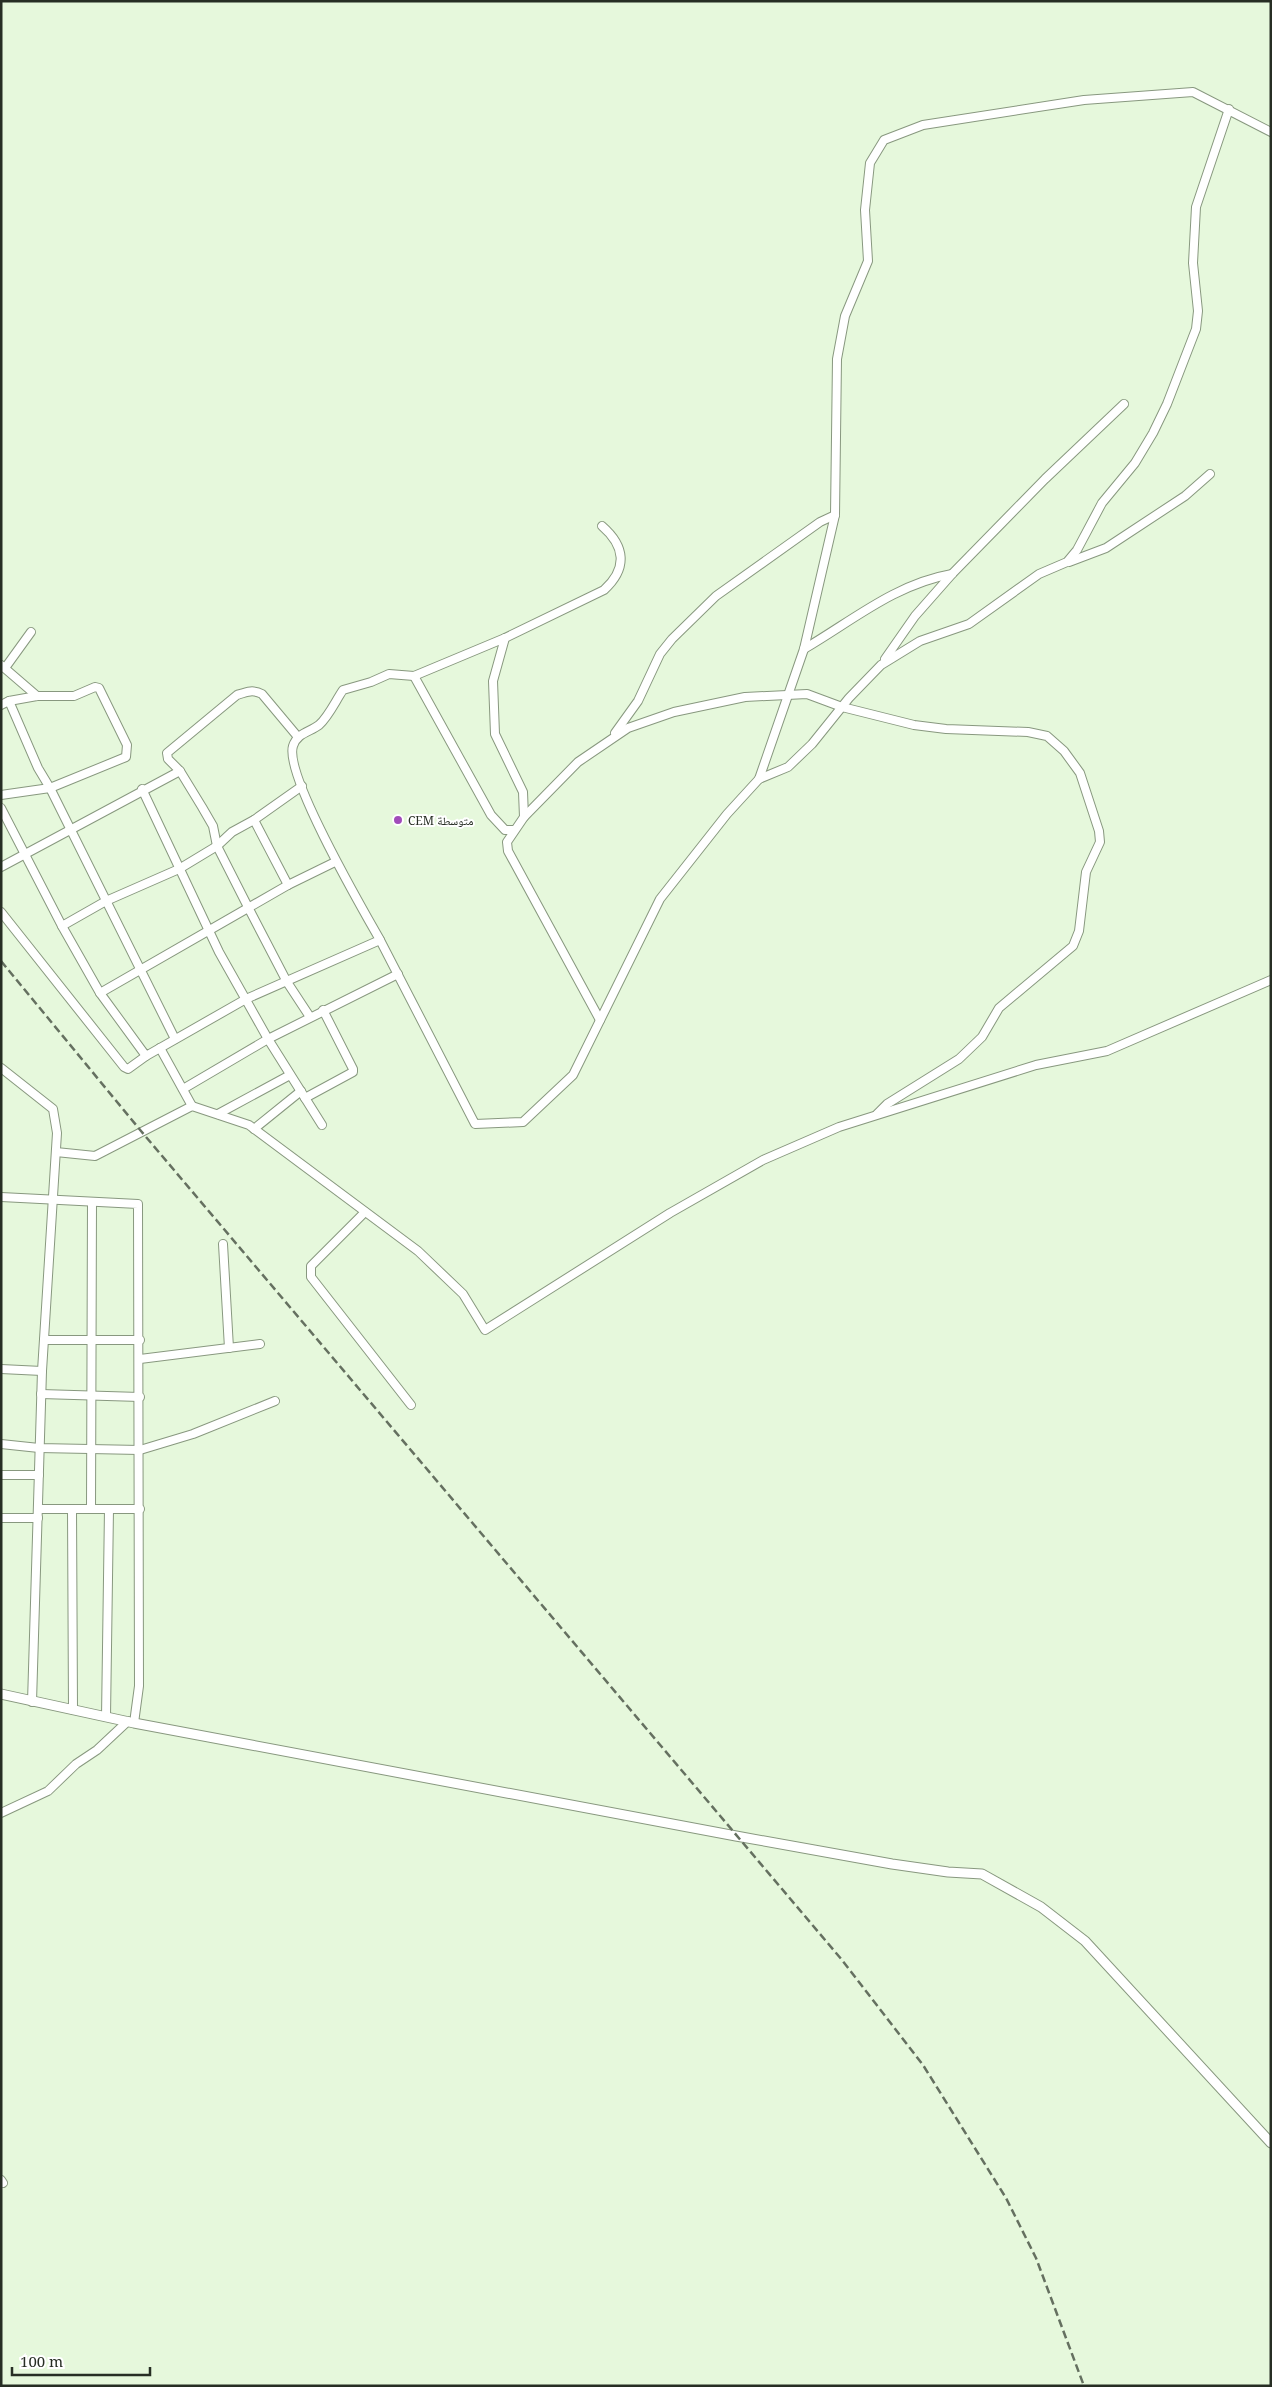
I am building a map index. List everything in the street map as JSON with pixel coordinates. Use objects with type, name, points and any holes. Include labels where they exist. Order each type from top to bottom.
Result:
[{"type":"street","points":[[602,526],[617,540],[621,552],[618,571],[612,583],[594,596],[505,638],[414,676],[389,674],[372,682],[343,690],[319,724],[298,737],[292,750],[302,786],[335,862],[380,940],[475,1124],[523,1122],[573,1075],[660,899],[727,814],[759,779],[804,649],[835,515],[838,359],[845,316],[868,261],[865,210],[870,163],[884,140],[923,125],[1084,100],[1193,92],[1229,108],[1271,132]]},
{"type":"street","points":[[1067,562],[1077,550],[1102,503],[1135,463],[1153,433],[1167,404],[1196,329],[1198,311],[1194,263],[1196,207],[1229,108]]},
{"type":"street","points":[[759,779],[788,767],[812,744],[842,707],[881,665],[915,616],[952,574],[1045,479],[1124,404]]},
{"type":"street","points":[[881,665],[920,641],[969,624],[1039,574],[1106,548],[1170,507],[1210,474]]},
{"type":"street","points":[[612,737],[638,700],[660,654],[672,639],[716,596],[820,522],[835,515]]},
{"type":"street","points":[[804,649],[876,603],[916,584],[952,574]]},
{"type":"street","points":[[31,632],[3,667],[37,696]]},
{"type":"street","points":[[505,638],[493,681],[495,734],[523,792],[524,817]]},
{"type":"street","points":[[414,676],[491,815],[505,830],[513,830]]},
{"type":"street","points":[[1,705],[9,701],[37,696],[74,696],[95,687],[98,688],[126,745],[126,757],[50,788],[1,795]]},
{"type":"street","points":[[298,737],[262,694],[256,691],[248,691],[237,695],[169,750],[168,759],[180,771],[213,826],[217,846],[287,982],[310,1017]]},
{"type":"street","points":[[600,1020],[512,859],[507,842],[513,830],[524,817],[578,762],[612,737],[628,728],[674,712],[745,697],[789,694],[807,694],[842,707],[914,725],[946,729],[1028,732],[1047,736],[1064,751],[1080,773],[1100,836],[1100,842],[1086,872],[1079,931],[1073,946],[999,1008],[982,1037],[959,1060],[887,1104],[875,1116]]},
{"type":"street","points":[[9,701],[38,768],[50,788],[175,1038]]},
{"type":"street","points":[[1,867],[71,830],[142,789],[180,771]]},
{"type":"street","points":[[62,926],[106,901],[179,869],[217,846],[232,832],[254,820],[302,786]]},
{"type":"street","points":[[142,789],[209,932],[268,1039],[322,1125]]},
{"type":"street","points":[[1,808],[62,926],[100,993],[146,1056]]},
{"type":"street","points":[[254,820],[288,885]]},
{"type":"street","points":[[100,993],[288,885],[335,862]]},
{"type":"street","points":[[1,912],[124,1067],[128,1069],[175,1038],[246,998],[287,982],[380,940]]},
{"type":"street","points":[[182,1089],[268,1039],[398,974]]},
{"type":"street","points":[[160,1048],[192,1106],[249,1125],[418,1251],[463,1294],[485,1330],[670,1213],[763,1160],[839,1127],[1036,1065],[1107,1051],[1271,980]]},
{"type":"street","points":[[254,1129],[303,1094],[353,1072],[354,1069],[323,1010]]},
{"type":"street","points":[[1,1068],[53,1109],[57,1133],[42,1371],[32,1702]]},
{"type":"street","points":[[218,1114],[290,1074]]},
{"type":"street","points":[[56,1152],[95,1156],[192,1106]]},
{"type":"street","points":[[1,1197],[138,1204],[140,1340],[139,1686],[131,1722],[97,1750],[76,1764],[48,1791],[1,1813]]},
{"type":"street","points":[[91,1509],[92,1202]]},
{"type":"street","points":[[365,1212],[311,1266],[311,1277],[412,1405]]},
{"type":"street","points":[[224,1244],[229,1348]]},
{"type":"street","points":[[44,1340],[140,1340]]},
{"type":"street","points":[[140,1359],[260,1344]]},
{"type":"street","points":[[1,1369],[42,1371]]},
{"type":"street","points":[[41,1394],[140,1397]]},
{"type":"street","points":[[1,1444],[39,1448],[140,1450],[193,1434],[275,1401]]},
{"type":"street","points":[[1,1475],[39,1475]]},
{"type":"street","points":[[38,1508],[140,1509]]},
{"type":"street","points":[[72,1509],[73,1710]]},
{"type":"street","points":[[106,1717],[109,1509]]},
{"type":"street","points":[[1,1518],[38,1518]]},
{"type":"street","points":[[1,1694],[131,1722],[804,1849],[948,1872],[982,1874],[1041,1907],[1086,1941],[1271,2143]]},
{"type":"railway","points":[[1,961],[141,1131],[842,1960],[923,2065],[1006,2198],[1036,2258],[1084,2386]]},
{"type":"place","name":"CEM متوسطة","points":[[398,820]]}]
